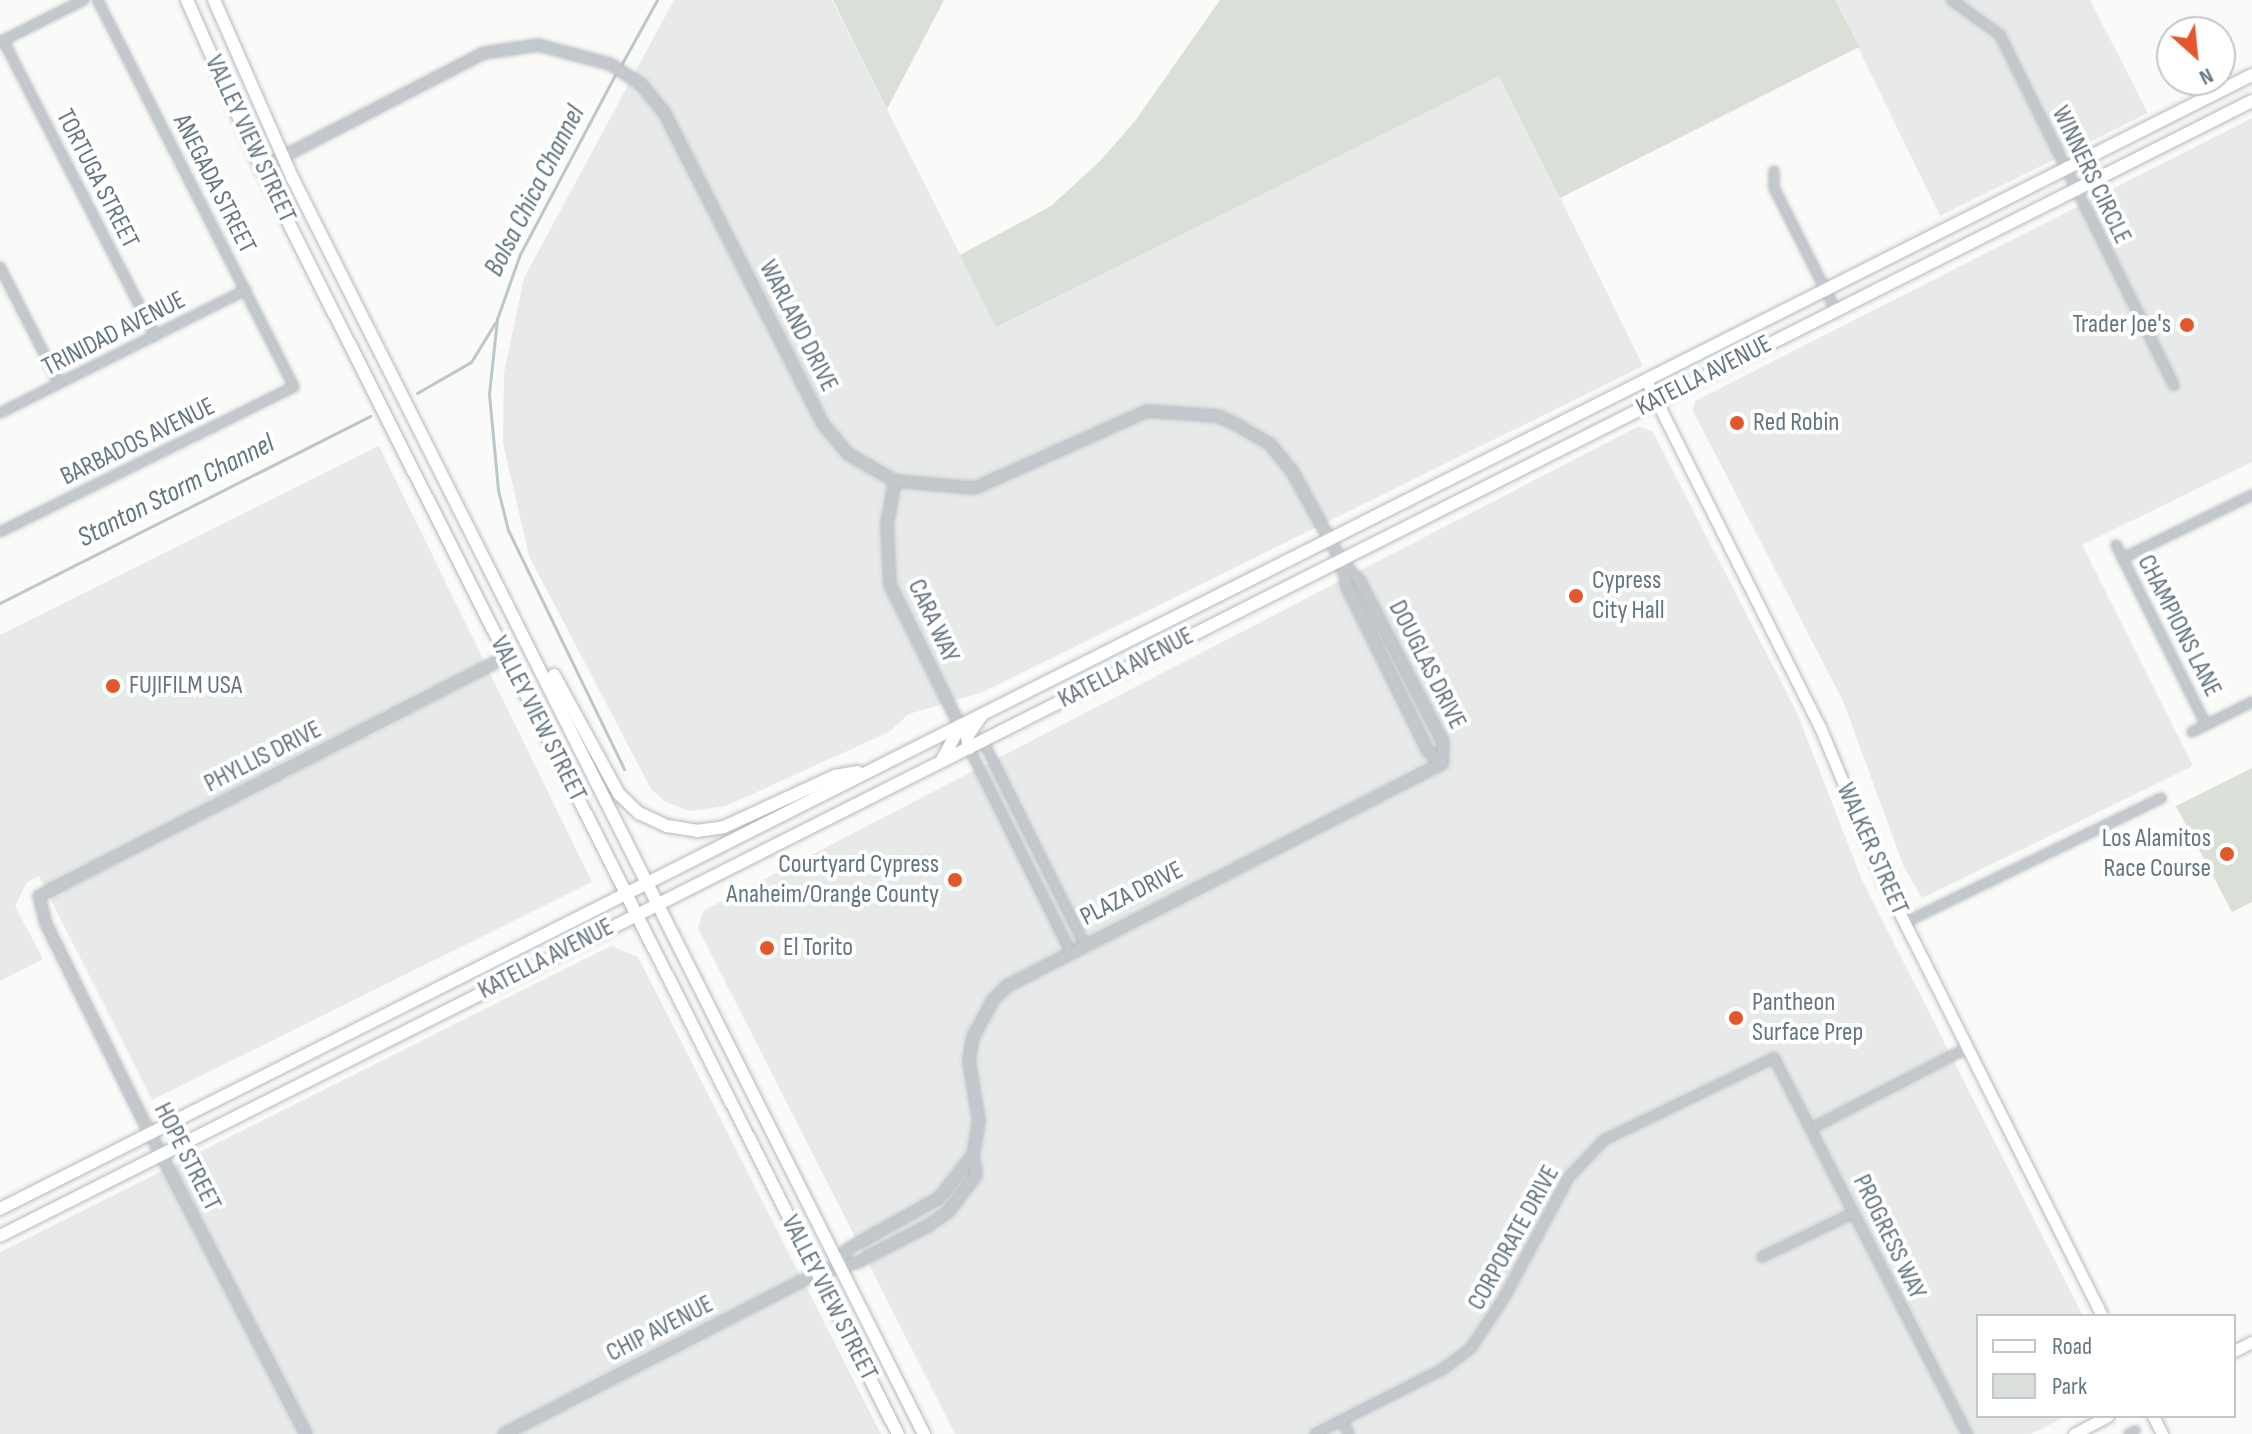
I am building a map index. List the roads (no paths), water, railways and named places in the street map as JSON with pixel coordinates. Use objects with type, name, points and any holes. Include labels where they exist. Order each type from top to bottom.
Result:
[{"type":"main road","name":"VALLEY VIEW STREET","points":[[187,0],[261,168],[898,1434]]},
{"type":"main road","name":"VALLEY VIEW STREET","points":[[214,0],[282,156],[536,655],[836,1264],[924,1434]]},
{"type":"main road","name":"KATELLA AVENUE","points":[[0,1209],[2252,75]]},
{"type":"main road","name":"KATELLA AVENUE","points":[[0,1236],[2252,101]]},
{"type":"main road","name":"WALKER STREET","points":[[1646,380],[1820,727],[1904,923],[2101,1314]]},
{"type":"main road","points":[[536,655],[551,669],[619,794],[639,813],[667,826],[697,831],[724,827],[835,776],[873,769]]},
{"type":"main road","points":[[969,748],[967,737],[982,715]]},
{"type":"main road","points":[[940,762],[960,726]]},
{"type":"main road","points":[[2074,1434],[2104,1418]]},
{"type":"street","points":[[2,41],[84,0]]},
{"type":"street","name":"ANEGADA STREET","points":[[98,0],[294,387]]},
{"type":"street","name":"WINNERS CIRCLE","points":[[1952,0],[2000,35],[2068,169],[2074,190],[2174,385]]},
{"type":"street","name":"TORTUGA STREET","points":[[2,41],[155,336]]},
{"type":"street","name":"WARLAND DRIVE","points":[[261,168],[484,53],[538,45],[610,64],[625,72],[664,112],[823,424],[848,454],[895,481],[975,488],[1147,411],[1218,416],[1270,444],[1331,539]]},
{"type":"street","points":[[1774,171],[1774,188],[1836,311]]},
{"type":"street","points":[[0,267],[59,383]]},
{"type":"street","name":"TRINIDAD AVENUE","points":[[0,413],[246,290]]},
{"type":"street","name":"BARBADOS AVENUE","points":[[0,532],[294,387]]},
{"type":"street","name":"CARA WAY","points":[[895,481],[887,524],[890,585],[960,726]]},
{"type":"street","points":[[2123,558],[2252,495]]},
{"type":"street","name":"DOUGLAS DRIVE","points":[[1331,539],[1341,560],[1347,587],[1414,723],[1428,751],[1442,763]]},
{"type":"street","name":"CHAMPIONS LANE","points":[[2116,545],[2206,725]]},
{"type":"street","name":"DOUGLAS DRIVE","points":[[1341,560],[1360,582],[1443,742],[1442,763]]},
{"type":"street","name":"PHYLLIS DRIVE","points":[[39,896],[506,657]]},
{"type":"street","points":[[2192,732],[2252,702]]},
{"type":"street","points":[[983,741],[1084,944]]},
{"type":"street","points":[[969,748],[1070,951]]},
{"type":"street","name":"PLAZA DRIVE","points":[[836,1264],[858,1262],[949,1211],[976,1175],[973,1155],[979,1122],[969,1061],[978,1027],[1007,986],[1070,951],[1442,763]]},
{"type":"street","points":[[1904,923],[2161,798]]},
{"type":"street","name":"HOPE STREET","points":[[39,896],[46,924],[150,1134],[306,1434]]},
{"type":"street","points":[[1812,1128],[1967,1048]]},
{"type":"street","name":"PROGRESS WAY","points":[[1604,1140],[1774,1058],[1967,1434]]},
{"type":"street","name":"CORPORATE DRIVE","points":[[1342,1421],[1460,1359],[1491,1320],[1569,1177],[1604,1140]]},
{"type":"street","points":[[836,1264],[848,1249],[939,1198],[973,1155]]},
{"type":"street","points":[[1762,1257],[1854,1213]]},
{"type":"street","name":"CHIP AVENUE","points":[[504,1434],[836,1264]]},
{"type":"street","points":[[1315,1434],[1342,1421],[1349,1434]]},
{"type":"waterway","name":"Bolsa Chica Channel","points":[[620,67],[657,0]]},
{"type":"waterway","name":"Bolsa Chica Channel","points":[[616,73],[520,254],[497,319],[489,394],[498,490],[508,530],[624,769]]},
{"type":"waterway","name":"Stanton Storm Channel","points":[[417,393],[471,362],[495,323]]},
{"type":"waterway","name":"Stanton Storm Channel","points":[[0,603],[371,416]]},
{"type":"place","name":"Trader Joe's","points":[[2187,325]]},
{"type":"place","name":"Red Robin","points":[[1737,423]]},
{"type":"place","name":"Cypress City Hall","points":[[1576,596]]},
{"type":"place","name":"FUJIFILM USA","points":[[113,686]]},
{"type":"place","name":"Los Alamitos Race Course","points":[[2227,854]]},
{"type":"place","name":"Courtyard Cypress Anaheim/Orange County","points":[[955,880]]},
{"type":"place","name":"El Torito","points":[[767,948]]},
{"type":"place","name":"Pantheon Surface Prep","points":[[1736,1018]]}]
